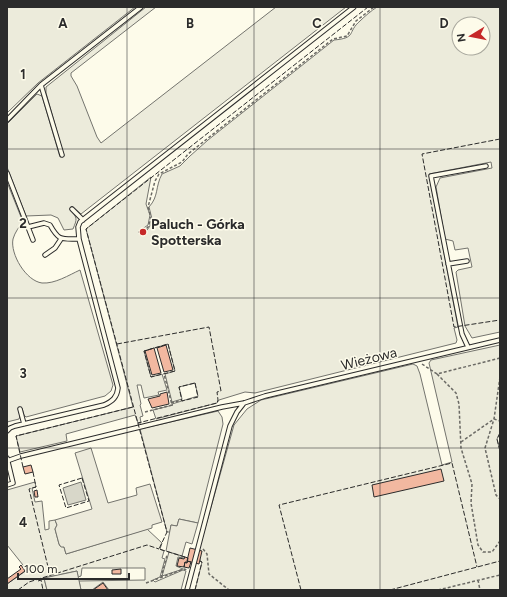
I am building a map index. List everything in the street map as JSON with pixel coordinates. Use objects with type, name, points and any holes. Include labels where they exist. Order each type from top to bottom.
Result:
[{"type":"lane","points":[[7,120],[41,85],[141,7]]},
{"type":"lane","points":[[7,431],[10,428],[24,424],[104,405],[111,402],[117,394],[118,388],[79,239],[78,227],[83,220],[354,7]]},
{"type":"lane","points":[[41,85],[62,155]]},
{"type":"lane","points":[[468,347],[462,334],[431,176],[486,166]]},
{"type":"lane","points":[[7,173],[33,240]]},
{"type":"lane","points":[[72,209],[83,220]]},
{"type":"lane","points":[[28,227],[44,223],[50,225],[55,234],[62,239],[79,239]]},
{"type":"lane","points":[[45,255],[55,248],[62,239]]},
{"type":"lane","points":[[448,264],[467,261]]},
{"type":"lane","name":"Wieżowa","points":[[7,460],[500,340]]},
{"type":"lane","points":[[187,590],[230,426],[237,412],[244,403]]},
{"type":"lane","points":[[20,409],[24,424]]},
{"type":"lane","points":[[7,460],[13,483],[7,485]]},
{"type":"path","points":[[143,232],[148,227],[151,218],[148,205],[155,181],[159,174],[182,162],[188,154],[333,39],[347,36],[356,21],[374,7]]},
{"type":"path","points":[[437,374],[500,358]]},
{"type":"path","points":[[416,360],[437,374],[456,393],[459,404],[461,448],[472,484],[471,503],[478,545],[483,552],[492,552],[500,541]]},
{"type":"path","points":[[164,374],[171,403]]},
{"type":"path","points":[[500,377],[494,419],[485,448],[496,495],[500,499]]},
{"type":"path","points":[[145,412],[172,405],[171,403],[182,400]]},
{"type":"path","points":[[461,443],[494,419]]},
{"type":"path","points":[[494,419],[500,421]]},
{"type":"path","points":[[199,543],[207,554],[209,574],[229,590]]},
{"type":"path","points":[[161,578],[167,555]]},
{"type":"path","points":[[146,584],[184,569],[188,570]]},
{"type":"path","points":[[438,590],[500,575]]},
{"type":"path","points":[[478,580],[480,590]]},
{"type":"shaded area","points":[[7,7],[135,7],[38,83],[7,113]]},
{"type":"shaded area","points":[[146,7],[156,7],[71,73],[97,137],[101,143],[276,7],[346,7],[81,214],[73,207],[70,210],[76,219],[73,229],[64,230],[58,218],[51,215],[26,216],[7,167],[7,124],[37,94],[42,96],[60,157],[64,156],[46,93],[46,87]]},
{"type":"shaded area","points":[[377,7],[500,7],[500,332],[472,338],[465,326],[456,272],[458,270],[472,267],[468,248],[455,250],[453,241],[445,239],[436,187],[440,178],[492,168],[491,162],[429,174],[458,327],[454,328],[457,340],[456,343],[255,393],[245,392],[219,400],[217,403],[156,419],[153,410],[198,396],[195,383],[179,387],[182,399],[172,402],[165,374],[175,371],[168,344],[144,351],[151,377],[162,374],[167,390],[158,392],[159,395],[144,398],[141,385],[137,385],[143,416],[140,417],[141,423],[138,423],[135,415],[66,434],[67,441],[20,452],[16,436],[133,407],[86,229],[151,177],[146,204],[150,215],[148,225],[138,232],[141,235],[144,234],[150,226],[152,219],[149,207],[156,195],[158,183],[162,174],[180,166],[208,140],[334,40],[349,36],[356,25]]},
{"type":"shaded area","points":[[7,182],[23,222],[13,239],[14,252],[20,266],[30,277],[42,283],[57,281],[80,270],[113,385],[111,391],[105,396],[26,417],[22,408],[18,408],[20,416],[19,419],[7,422]]},
{"type":"shaded area","points":[[500,345],[500,433],[497,439],[500,451],[500,590],[195,590],[202,562],[200,561],[199,550],[234,425],[247,409],[261,400],[413,364],[417,366],[420,374],[442,465],[452,462],[429,363],[431,360]]},
{"type":"shaded area","points":[[218,411],[222,417],[223,424],[198,523],[179,519],[177,526],[171,525],[170,532],[167,532],[140,429]]},
{"type":"shaded area","points":[[91,448],[108,503],[137,495],[136,488],[150,484],[162,522],[152,525],[152,528],[66,554],[64,547],[61,547],[59,544],[55,529],[57,525],[55,520],[92,509],[75,453]]},
{"type":"shaded area","points":[[35,482],[36,487],[32,488],[35,502],[42,501],[45,530],[49,529],[49,521],[55,520],[57,525],[55,529],[59,544],[60,546],[64,547],[66,554],[147,529],[162,543],[160,549],[164,551],[162,558],[165,559],[160,577],[153,580],[155,582],[183,570],[186,571],[181,590],[109,590],[103,582],[92,590],[81,590],[79,581],[145,580],[145,568],[82,568],[81,576],[78,577],[77,571],[44,578],[47,590],[7,590],[7,584],[27,570],[7,545],[7,490]]},
{"type":"shaded area","points":[[81,482],[86,500],[68,505],[63,488]]},
{"type":"shaded area","points":[[179,519],[198,523],[192,544],[186,542],[182,556],[166,551],[171,525],[177,526]]},
{"type":"shaded area","points":[[169,552],[185,557],[178,557],[176,566],[183,569],[162,576]]},
{"type":"shaded area","points":[[77,571],[81,590],[47,590],[44,578]]},
{"type":"building","points":[[166,345],[173,370],[164,372],[157,348]]},
{"type":"building","points":[[154,348],[161,373],[152,375],[145,351]]},
{"type":"building","points":[[167,392],[169,404],[152,408],[148,399],[160,396],[160,394]]},
{"type":"building","points":[[31,465],[33,472],[25,474],[23,467]]},
{"type":"building","points":[[441,469],[444,481],[374,497],[372,485]]},
{"type":"building","points":[[37,490],[38,497],[35,497],[34,491]]},
{"type":"building","points":[[190,548],[202,551],[199,564],[187,561]]},
{"type":"building","points":[[185,557],[188,558],[184,567],[177,566],[179,558],[184,559]]},
{"type":"building","points":[[187,561],[191,562],[189,568],[184,567],[185,562],[187,563]]},
{"type":"building","points":[[21,565],[25,571],[7,584],[7,579],[21,569],[19,567]]},
{"type":"building","points":[[121,569],[121,574],[112,574],[112,570]]},
{"type":"building","points":[[103,583],[108,590],[93,590]]},
{"type":"fence","points":[[185,557],[159,549],[167,532],[86,229],[368,7]]},
{"type":"fence","points":[[500,139],[422,154],[454,327],[500,320]]},
{"type":"fence","points":[[117,344],[209,327],[221,391],[217,392],[217,403],[138,423]]},
{"type":"fence","points":[[168,344],[175,371],[151,377],[144,351],[168,344]]},
{"type":"fence","points":[[195,383],[198,397],[182,401],[179,387],[195,383]]},
{"type":"fence","points":[[23,467],[16,436],[133,407]]},
{"type":"fence","points":[[500,433],[497,439],[500,451]]},
{"type":"fence","points":[[301,590],[279,505],[452,463],[477,567]]},
{"type":"fence","points":[[33,472],[36,487],[29,489],[50,575]]},
{"type":"fence","points":[[82,478],[89,501],[66,508],[59,485],[82,478]]},
{"type":"fence","points":[[18,590],[29,582],[147,545],[159,549]]},
{"type":"fence","points":[[195,590],[202,562],[200,561]]},
{"type":"fence","points":[[390,590],[500,561]]},
{"type":"fence","points":[[38,581],[41,580],[43,590]]},
{"type":"place","name":"Paluch - Górka Spotterska","points":[[143,232]]}]
